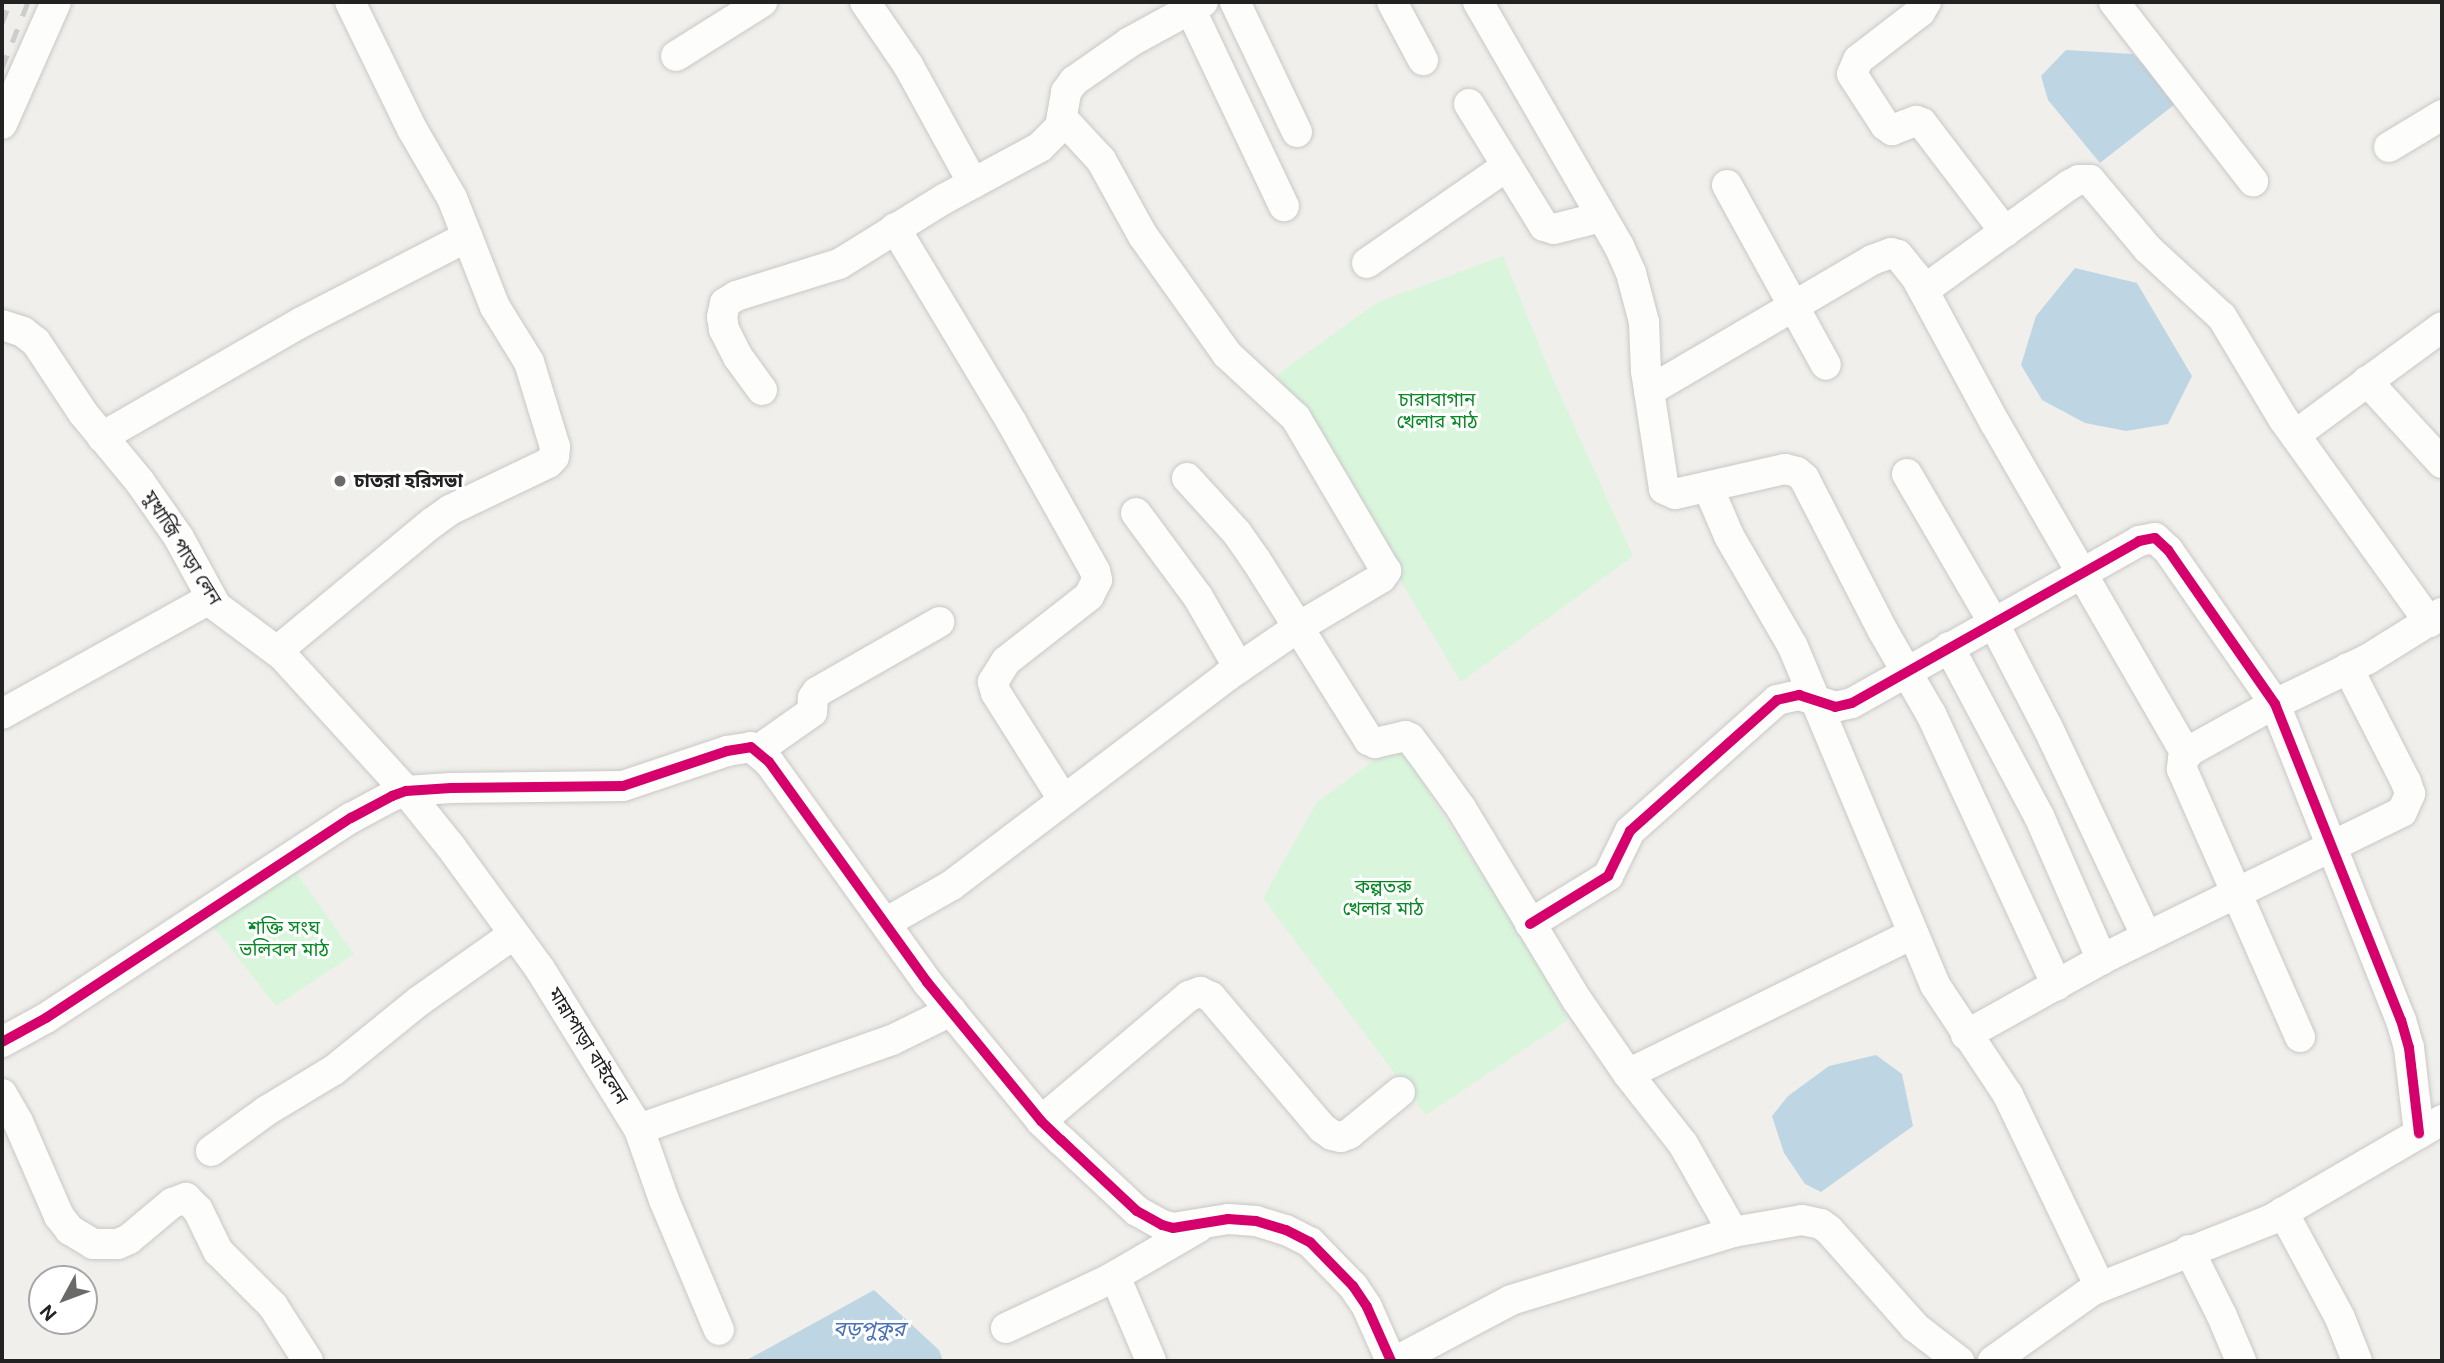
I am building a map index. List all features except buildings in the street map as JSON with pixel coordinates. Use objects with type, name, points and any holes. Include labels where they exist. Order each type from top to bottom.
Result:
[{"type":"street","points":[[2,124],[56,2]]},
{"type":"street","points":[[277,651],[450,510],[536,469],[554,457],[555,447],[538,384],[529,362],[495,307],[452,198],[412,130],[350,2]]},
{"type":"street","points":[[676,56],[762,2]]},
{"type":"street","points":[[865,2],[908,65],[973,183]]},
{"type":"street","points":[[1235,2],[1297,132]]},
{"type":"street","points":[[1392,2],[1423,60]]},
{"type":"street","points":[[1478,2],[1619,246],[1638,293],[1664,489],[1675,494],[1785,469],[1801,474],[1931,713],[2057,985]]},
{"type":"street","points":[[1926,2],[1920,12],[1858,60],[1852,74],[1885,125],[1892,130],[1916,121],[1922,123],[2004,232]]},
{"type":"street","points":[[2114,2],[2253,181]]},
{"type":"street","points":[[762,390],[738,357],[724,329],[722,317],[725,303],[736,296],[839,264],[895,228],[1040,147],[1055,134],[1063,119],[1066,92],[1074,81],[1122,47],[1194,4],[1284,206]]},
{"type":"street","points":[[1469,104],[1541,222],[1548,228],[1601,216]]},
{"type":"street","points":[[2389,147],[2442,115]]},
{"type":"street","points":[[887,922],[952,885],[1239,668],[1297,628],[1381,578],[1385,566],[1296,418],[1227,354],[1143,236],[1101,160],[1063,119]]},
{"type":"street","points":[[1367,263],[1507,166]]},
{"type":"street","points":[[1924,290],[2069,186],[2079,180],[2090,180],[2148,249],[2222,317],[2295,435],[2437,622],[2275,704],[2186,754],[2181,764],[2300,1037]]},
{"type":"street","points":[[1727,185],[1826,365]]},
{"type":"street","points":[[895,228],[1012,423],[1095,571],[1097,580],[1089,596],[1006,661],[993,682],[996,693],[1063,799]]},
{"type":"street","points":[[102,437],[302,321],[467,237]]},
{"type":"street","points":[[1649,391],[1872,260],[1891,253],[1898,255],[1924,290],[1995,423],[2186,754]]},
{"type":"street","name":"মুখার্জি পাড়া লেন","points":[[2,325],[23,332],[36,342],[102,437],[140,482],[189,553],[211,598],[230,618],[277,651],[406,791]]},
{"type":"street","points":[[2295,435],[2442,327]]},
{"type":"street","points":[[2367,381],[2442,463]]},
{"type":"street","points":[[1907,474],[1993,622],[2077,786],[2147,937]]},
{"type":"street","points":[[1187,478],[1237,533],[1369,740],[1375,743],[1405,736],[1415,744],[1461,808],[1577,1000],[1628,1074],[1683,1144],[1733,1232]]},
{"type":"street","points":[[1708,487],[1723,524],[1793,647],[1913,933],[1947,1007],[2008,1095],[2100,1287]]},
{"type":"street","points":[[1136,513],[1198,597],[1239,668]]},
{"type":"street","points":[[1531,924],[1608,876],[1630,831],[1769,705],[1791,696],[1841,707],[2147,537],[2155,537],[2168,550],[2275,704],[2330,849],[2401,1020],[2431,1127],[2283,1213],[2081,1296],[1993,1361]]},
{"type":"street","points":[[2,714],[211,598]]},
{"type":"street","points":[[758,750],[812,712],[813,698],[817,692],[939,622]]},
{"type":"street","points":[[1949,647],[2039,816],[2102,960]]},
{"type":"street","points":[[1966,1035],[2102,960],[2402,812],[2410,793],[2348,668]]},
{"type":"street","points":[[2,1042],[46,1018],[351,818],[406,791],[497,786],[623,786],[727,751],[751,747],[758,750],[951,1011],[1041,1121],[1148,1219],[1173,1228],[1205,1223],[1256,1221],[1286,1230],[1310,1242],[1360,1296],[1393,1361],[1511,1300],[1733,1232],[1802,1220],[1821,1224],[1915,1327],[1959,1361]]},
{"type":"street","name":"মান্নাপাড়া বাইলেন","points":[[406,791],[440,832],[540,969],[639,1129],[669,1212],[719,1330]]},
{"type":"street","points":[[1628,1074],[1913,933]]},
{"type":"street","points":[[211,1150],[266,1111],[334,1070],[419,1001],[514,934]]},
{"type":"street","points":[[1041,1121],[1189,996],[1200,992],[1211,997],[1322,1128],[1332,1135],[1341,1137],[1349,1134],[1400,1092]]},
{"type":"street","points":[[639,1129],[881,1044],[951,1011]]},
{"type":"street","points":[[2,1094],[18,1122],[59,1216],[70,1230],[93,1244],[118,1244],[172,1203],[186,1198],[198,1210],[218,1251],[273,1306],[306,1360]]},
{"type":"street","points":[[2283,1213],[2340,1318],[2357,1361]]},
{"type":"street","points":[[1006,1328],[1115,1276],[1205,1223]]},
{"type":"street","points":[[2189,1250],[2241,1361]]},
{"type":"street","points":[[1115,1276],[1151,1361]]},
{"type":"green space","name":"চারাবাগান খেলার মাঠ","points":[[1503,256],[1553,379],[1633,556],[1461,682],[1277,375],[1376,303]]},
{"type":"green space","name":"কল্পতরু খেলার মাঠ","points":[[1401,741],[1429,794],[1533,953],[1568,1020],[1426,1115],[1263,898],[1317,802]]},
{"type":"green space","name":"শক্তি সংঘ ভলিবল মাঠ","points":[[287,860],[354,954],[276,1006],[211,924]]},
{"type":"water","points":[[2066,50],[2133,54],[2179,101],[2100,163],[2048,100],[2041,76]]},
{"type":"water","points":[[2075,268],[2137,283],[2192,376],[2168,424],[2126,431],[2085,423],[2042,400],[2021,365],[2036,316]]},
{"type":"water","points":[[1876,1055],[1902,1074],[1913,1126],[1821,1192],[1805,1184],[1784,1153],[1772,1116],[1788,1096],[1829,1066]]},
{"type":"water","name":"বড়পুকুর","points":[[874,1290],[939,1350],[943,1361],[745,1361]]},
{"type":"railway","points":[[2,23],[10,2]]},
{"type":"railway","points":[[2,68],[28,2]]},
{"type":"cycle path","points":[[1530,924],[1608,876],[1630,831],[1777,700],[1799,695],[1835,707],[1852,703],[2139,541],[2155,538],[2168,550],[2275,704],[2401,1020],[2409,1048],[2419,1133]]},
{"type":"cycle path","points":[[2,1042],[46,1018],[351,818],[392,796],[406,791],[451,788],[623,786],[727,751],[751,747],[769,762],[927,982],[1041,1121],[1137,1211],[1162,1225],[1173,1228],[1228,1219],[1256,1221],[1286,1230],[1310,1242],[1353,1286],[1367,1307],[1391,1361]]},
{"type":"place","name":"চাতরা হরিসভা","points":[[340,481]]}]
